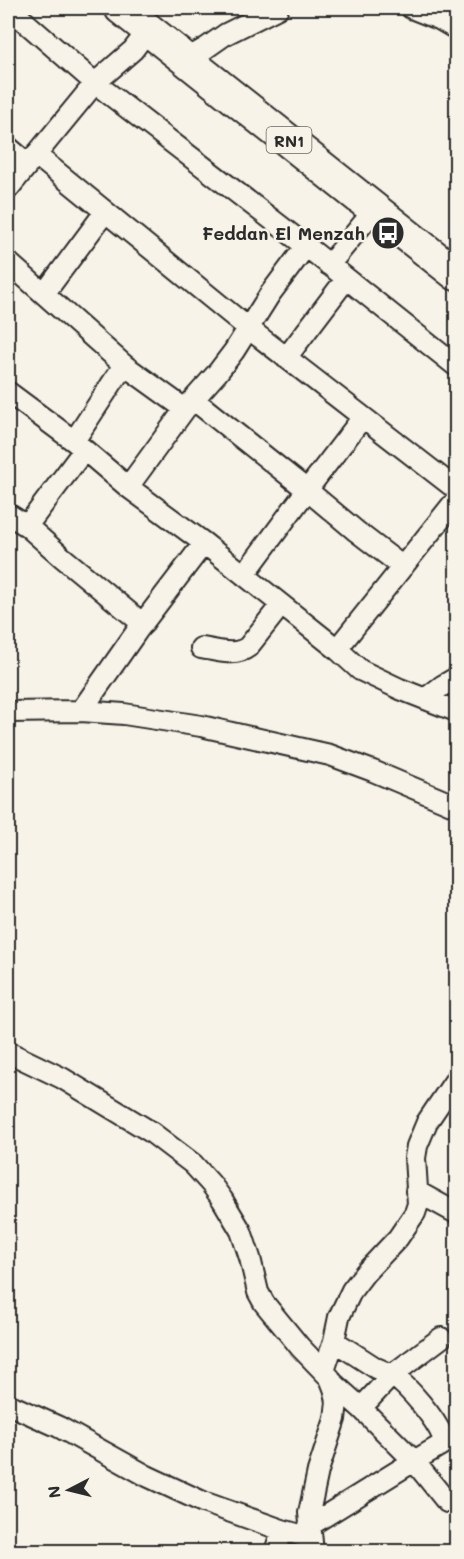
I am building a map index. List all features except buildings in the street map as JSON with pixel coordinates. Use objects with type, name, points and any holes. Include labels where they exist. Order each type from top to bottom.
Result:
[{"type":"main road","name":"RN1","points":[[121,8],[456,274]]},
{"type":"street","points":[[9,8],[95,83],[306,246],[456,366]]},
{"type":"street","points":[[187,59],[226,34],[246,13],[278,8]]},
{"type":"street","points":[[411,8],[439,19],[456,29]]},
{"type":"street","points":[[8,189],[95,83],[133,50],[149,29]]},
{"type":"street","points":[[8,147],[32,159],[105,212],[286,358],[456,489]]},
{"type":"street","points":[[328,265],[375,209]]},
{"type":"street","points":[[44,294],[105,212]]},
{"type":"street","points":[[128,487],[190,405],[224,365],[270,294],[306,246]]},
{"type":"street","points":[[8,262],[124,365],[190,405],[307,490],[403,567]]},
{"type":"street","points":[[286,358],[346,279]]},
{"type":"street","points":[[27,526],[79,445],[124,365]]},
{"type":"street","points":[[8,392],[79,445],[128,487],[204,543],[360,670],[456,711]]},
{"type":"street","points":[[244,575],[363,417]]},
{"type":"street","points":[[337,649],[403,567],[453,512]]},
{"type":"street","points":[[8,513],[27,526],[143,624]]},
{"type":"street","points":[[81,711],[204,543]]},
{"type":"street","points":[[201,648],[233,653],[243,651],[281,604]]},
{"type":"street","points":[[425,699],[456,678]]},
{"type":"street","points":[[8,712],[81,711],[124,714],[201,726],[330,755],[456,806]]},
{"type":"street","points":[[8,1052],[62,1078],[121,1113],[151,1132],[193,1164],[217,1191],[241,1231],[258,1292],[264,1303],[300,1347],[414,1461],[447,1502],[456,1502]]},
{"type":"street","points":[[311,1538],[309,1513],[318,1471],[330,1438],[336,1412],[337,1402],[328,1376],[339,1317],[352,1290],[412,1219],[418,1204],[415,1158],[417,1146],[428,1122],[456,1079]]},
{"type":"street","points":[[416,1191],[456,1213]]},
{"type":"street","points":[[361,1408],[392,1375],[441,1338]]},
{"type":"street","points":[[311,1538],[414,1461],[441,1445],[443,1437],[439,1428],[403,1383],[334,1341]]},
{"type":"street","points":[[8,1404],[59,1427],[147,1476],[203,1502],[311,1538]]},
{"type":"street","points":[[275,1551],[282,1530]]},
{"type":"place","name":"Feddan El Menzah","points":[[388,233]]}]
